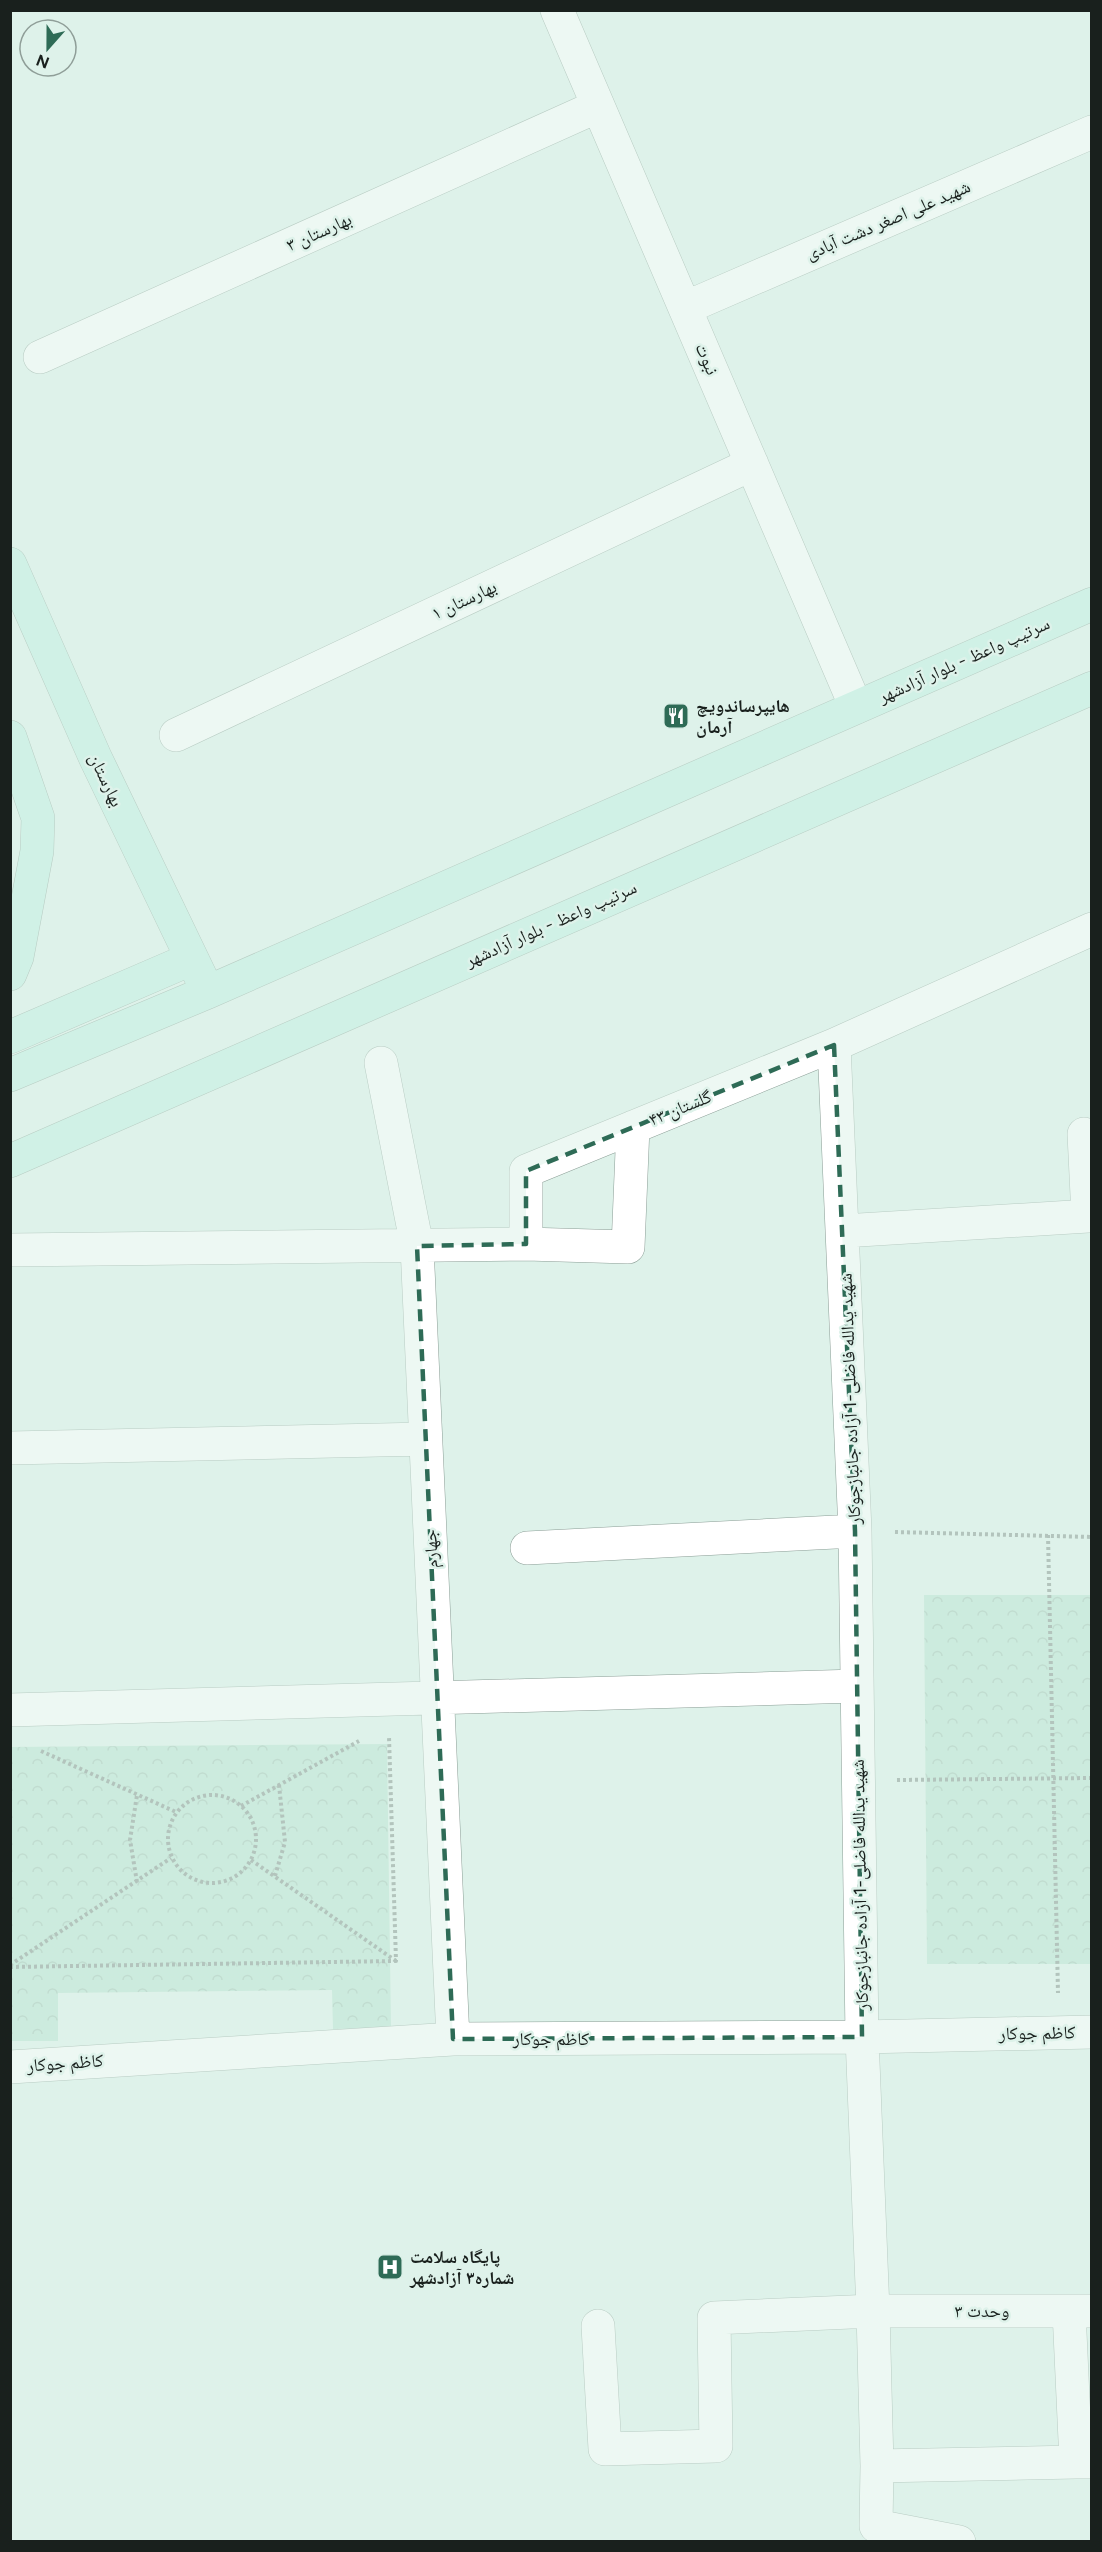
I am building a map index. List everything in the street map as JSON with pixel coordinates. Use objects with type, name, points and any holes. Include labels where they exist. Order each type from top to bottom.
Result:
[{"type":"main road","name":"بهارستان","points":[[10,564],[95,757],[208,993]]},
{"type":"main road","name":"سرتیپ واعظ - بلوار آزادشهر","points":[[10,1075],[208,993],[1092,604]]},
{"type":"main road","name":"سرتیپ واعظ - بلوار آزادشهر","points":[[10,1161],[1092,688]]},
{"type":"main road","points":[[10,737],[38,818],[37,851],[17,957],[10,975]]},
{"type":"main road","points":[[10,1037],[191,959]]},
{"type":"street","name":"نبوت","points":[[557,10],[856,707]]},
{"type":"street","name":"بهارستان ۳","points":[[40,357],[598,106]]},
{"type":"street","name":"شهید علی اصغر دشت آبادی","points":[[685,308],[1092,132]]},
{"type":"street","name":"بهارستان ۱","points":[[176,735],[752,464]]},
{"type":"street","points":[[834,1045],[1092,929]]},
{"type":"street","name":"گلستان ۴۳","points":[[526,1244],[525,1171],[834,1045]]},
{"type":"street","name":"شهید یدالله فاضلی-1 آزاده جانبازجوکار","points":[[834,1045],[855,1531],[862,2037],[878,2466],[876,2526],[959,2541]]},
{"type":"street","name":"جهارم","points":[[381,1063],[417,1246],[453,2039]]},
{"type":"street","points":[[10,1250],[526,1244],[628,1247],[633,1127]]},
{"type":"street","points":[[843,1231],[1088,1216],[1084,1134]]},
{"type":"street","points":[[10,1448],[426,1439]]},
{"type":"street","points":[[526,1548],[855,1531]]},
{"type":"street","points":[[10,1710],[857,1686]]},
{"type":"street","name":"کاظم جوکار","points":[[10,2067],[453,2039],[862,2037],[1092,2032]]},
{"type":"street","name":"وحدت ۳","points":[[598,2326],[605,2449],[716,2446],[714,2318],[873,2311],[1080,2311]]},
{"type":"street","points":[[878,2466],[1084,2462],[1080,2311]]},
{"type":"path","points":[[855,1531],[1092,1537]]},
{"type":"path","points":[[1048,1535],[1059,2032]]},
{"type":"path","points":[[242,1806],[369,1736]]},
{"type":"path","points":[[389,1736],[396,1961]]},
{"type":"path","points":[[32,1746],[176,1812]]},
{"type":"path","points":[[858,1780],[1092,1778]]},
{"type":"path","points":[[275,1876],[285,1842],[279,1785]]},
{"type":"path","points":[[137,1795],[130,1840],[137,1881]]},
{"type":"path","points":[[214,1795],[229,1798],[242,1806],[253,1822],[256,1841],[251,1860],[239,1875],[221,1883],[201,1883],[183,1874],[171,1858],[167,1843],[168,1827],[176,1812],[186,1802],[200,1796],[214,1795]]},
{"type":"path","points":[[10,1966],[171,1858]]},
{"type":"path","points":[[251,1860],[396,1961]]},
{"type":"path","points":[[10,1966],[396,1961]]},
{"type":"highlighted area","points":[[834,1045],[855,1531],[862,2037],[453,2039],[417,1246],[526,1244],[526,1171]]},
{"type":"green space","points":[[924,1595],[1091,1595],[1091,1964],[927,1964]]},
{"type":"green space","points":[[387,1744],[391,2028],[333,2029],[332,1990],[58,1993],[58,2041],[11,2041],[10,1747]]},
{"type":"place","name":"هایپرساندویچ آرمان","points":[[676,716]]},
{"type":"place","name":"پایگاه سلامت شماره۳ آزادشهر","points":[[390,2267]]}]
